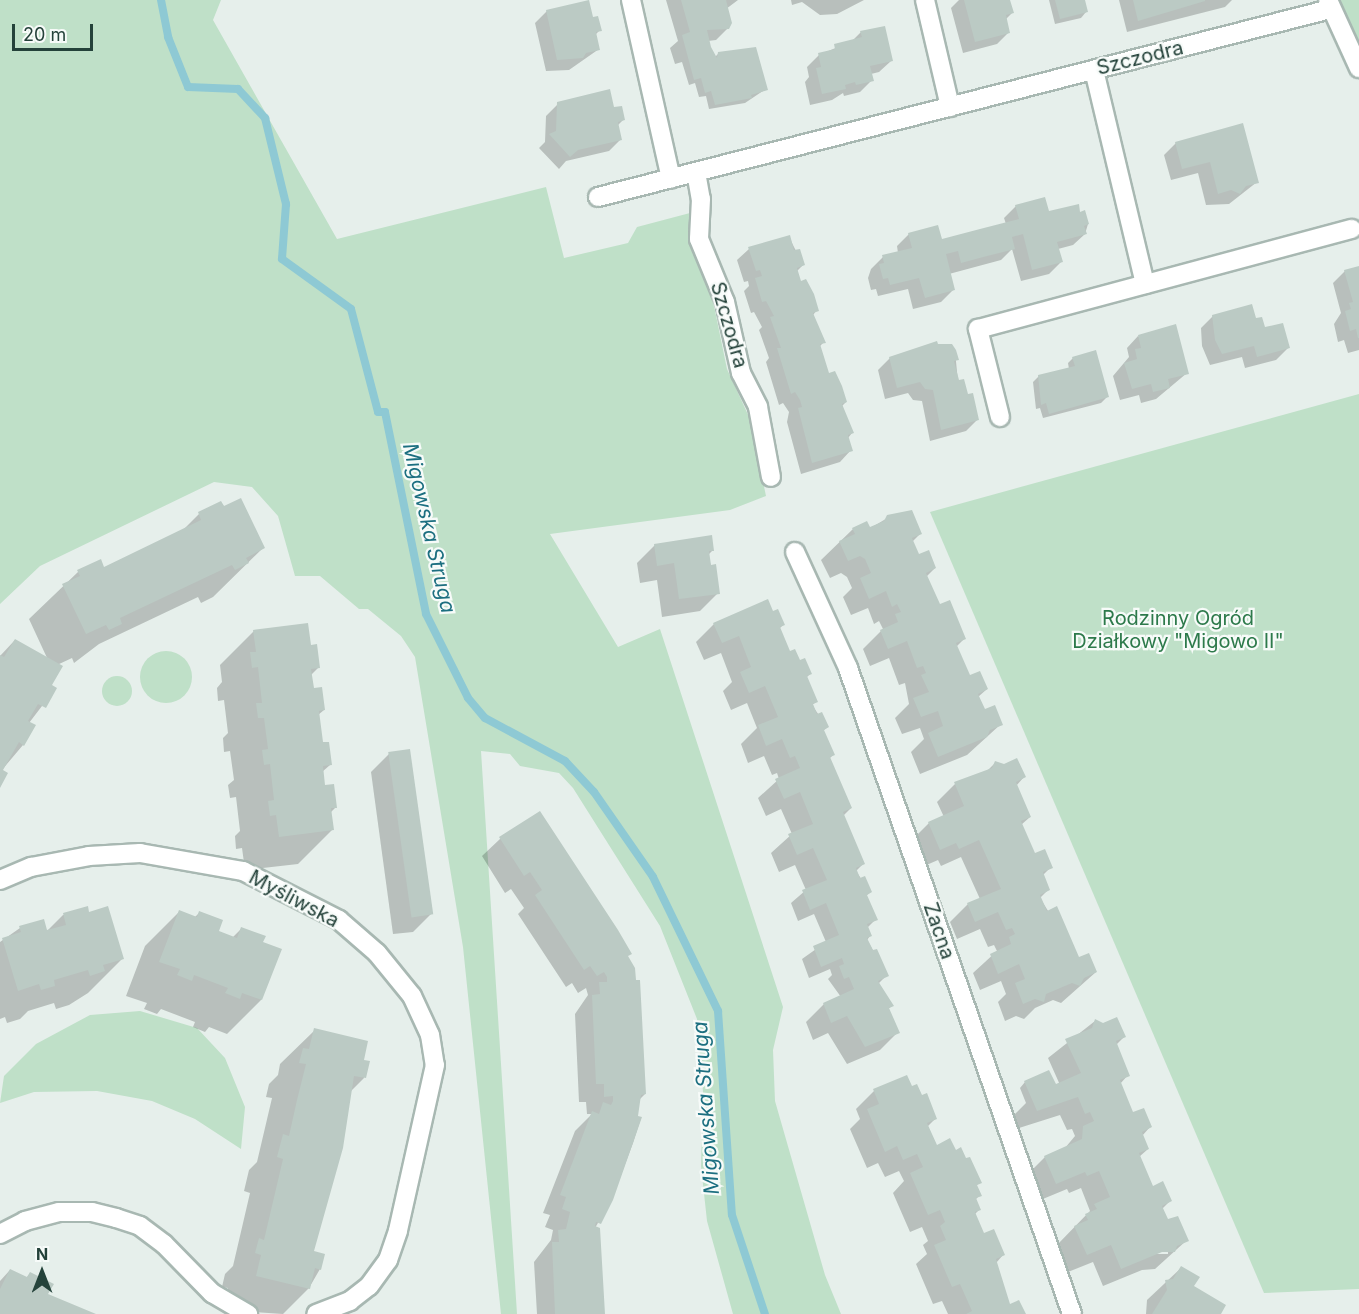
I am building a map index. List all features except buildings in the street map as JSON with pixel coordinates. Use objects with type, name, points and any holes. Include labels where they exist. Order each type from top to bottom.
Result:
[{"type":"street","points":[[631,0],[671,179]]},
{"type":"street","points":[[925,0],[950,107]]},
{"type":"street","points":[[1329,4],[1359,68]]},
{"type":"street","name":"Szczodra","points":[[598,197],[1095,70],[1329,4]]},
{"type":"street","points":[[1095,70],[1145,284]]},
{"type":"street","name":"Szczodra","points":[[696,172],[701,199],[699,238],[725,302],[741,373],[758,407],[771,477]]},
{"type":"street","points":[[1000,417],[978,329],[1352,229]]},
{"type":"street","name":"Zacna","points":[[795,552],[848,668],[1072,1314]]},
{"type":"street","name":"Myśliwska","points":[[0,880],[31,867],[89,856],[140,853],[243,871],[339,920],[377,953],[412,996],[430,1035],[435,1065],[398,1231],[388,1260],[369,1286],[350,1301],[316,1314]]},
{"type":"street","points":[[0,1234],[59,1212],[92,1212],[116,1218],[140,1226],[164,1244],[212,1293],[248,1314]]},
{"type":"green space","points":[[0,0],[221,0],[213,20],[337,239],[546,187],[564,258],[628,243],[637,227],[690,213],[688,238],[713,301],[727,369],[750,419],[766,496],[730,510],[550,534],[618,647],[660,629],[783,1007],[773,1050],[775,1101],[825,1275],[841,1314],[733,1314],[707,1221],[701,1166],[703,1092],[697,1019],[660,926],[573,788],[559,773],[520,766],[510,754],[481,751],[517,1314],[501,1314],[463,947],[415,657],[401,636],[368,609],[359,609],[320,576],[295,576],[278,516],[252,487],[214,482],[40,566],[0,604]]},
{"type":"green space","points":[[1336,0],[1359,0],[1359,43]]},
{"type":"green space","name":"Rodzinny Ogród Działkowy \"Migowo II\"","points":[[1359,394],[1359,1289],[1264,1293],[930,512]]},
{"type":"green space","points":[[161,651],[171,651],[185,658],[192,677],[185,696],[171,703],[161,703],[151,699],[144,692],[140,682],[140,672],[144,662],[151,655]]},
{"type":"green space","points":[[117,676],[128,680],[132,691],[128,702],[117,706],[106,702],[102,691],[106,680]]},
{"type":"green space","points":[[140,1011],[197,1028],[225,1058],[245,1107],[241,1149],[195,1119],[152,1101],[97,1091],[34,1092],[0,1103],[4,1076],[36,1044],[90,1015]]},
{"type":"waterway","name":"Migowska Struga","points":[[161,0],[168,37],[188,87],[238,89],[265,118],[286,204],[282,259],[351,309],[378,412],[385,412],[426,614],[468,698],[485,718],[565,761],[594,792],[653,877],[718,1011],[732,1215],[765,1314]]}]
